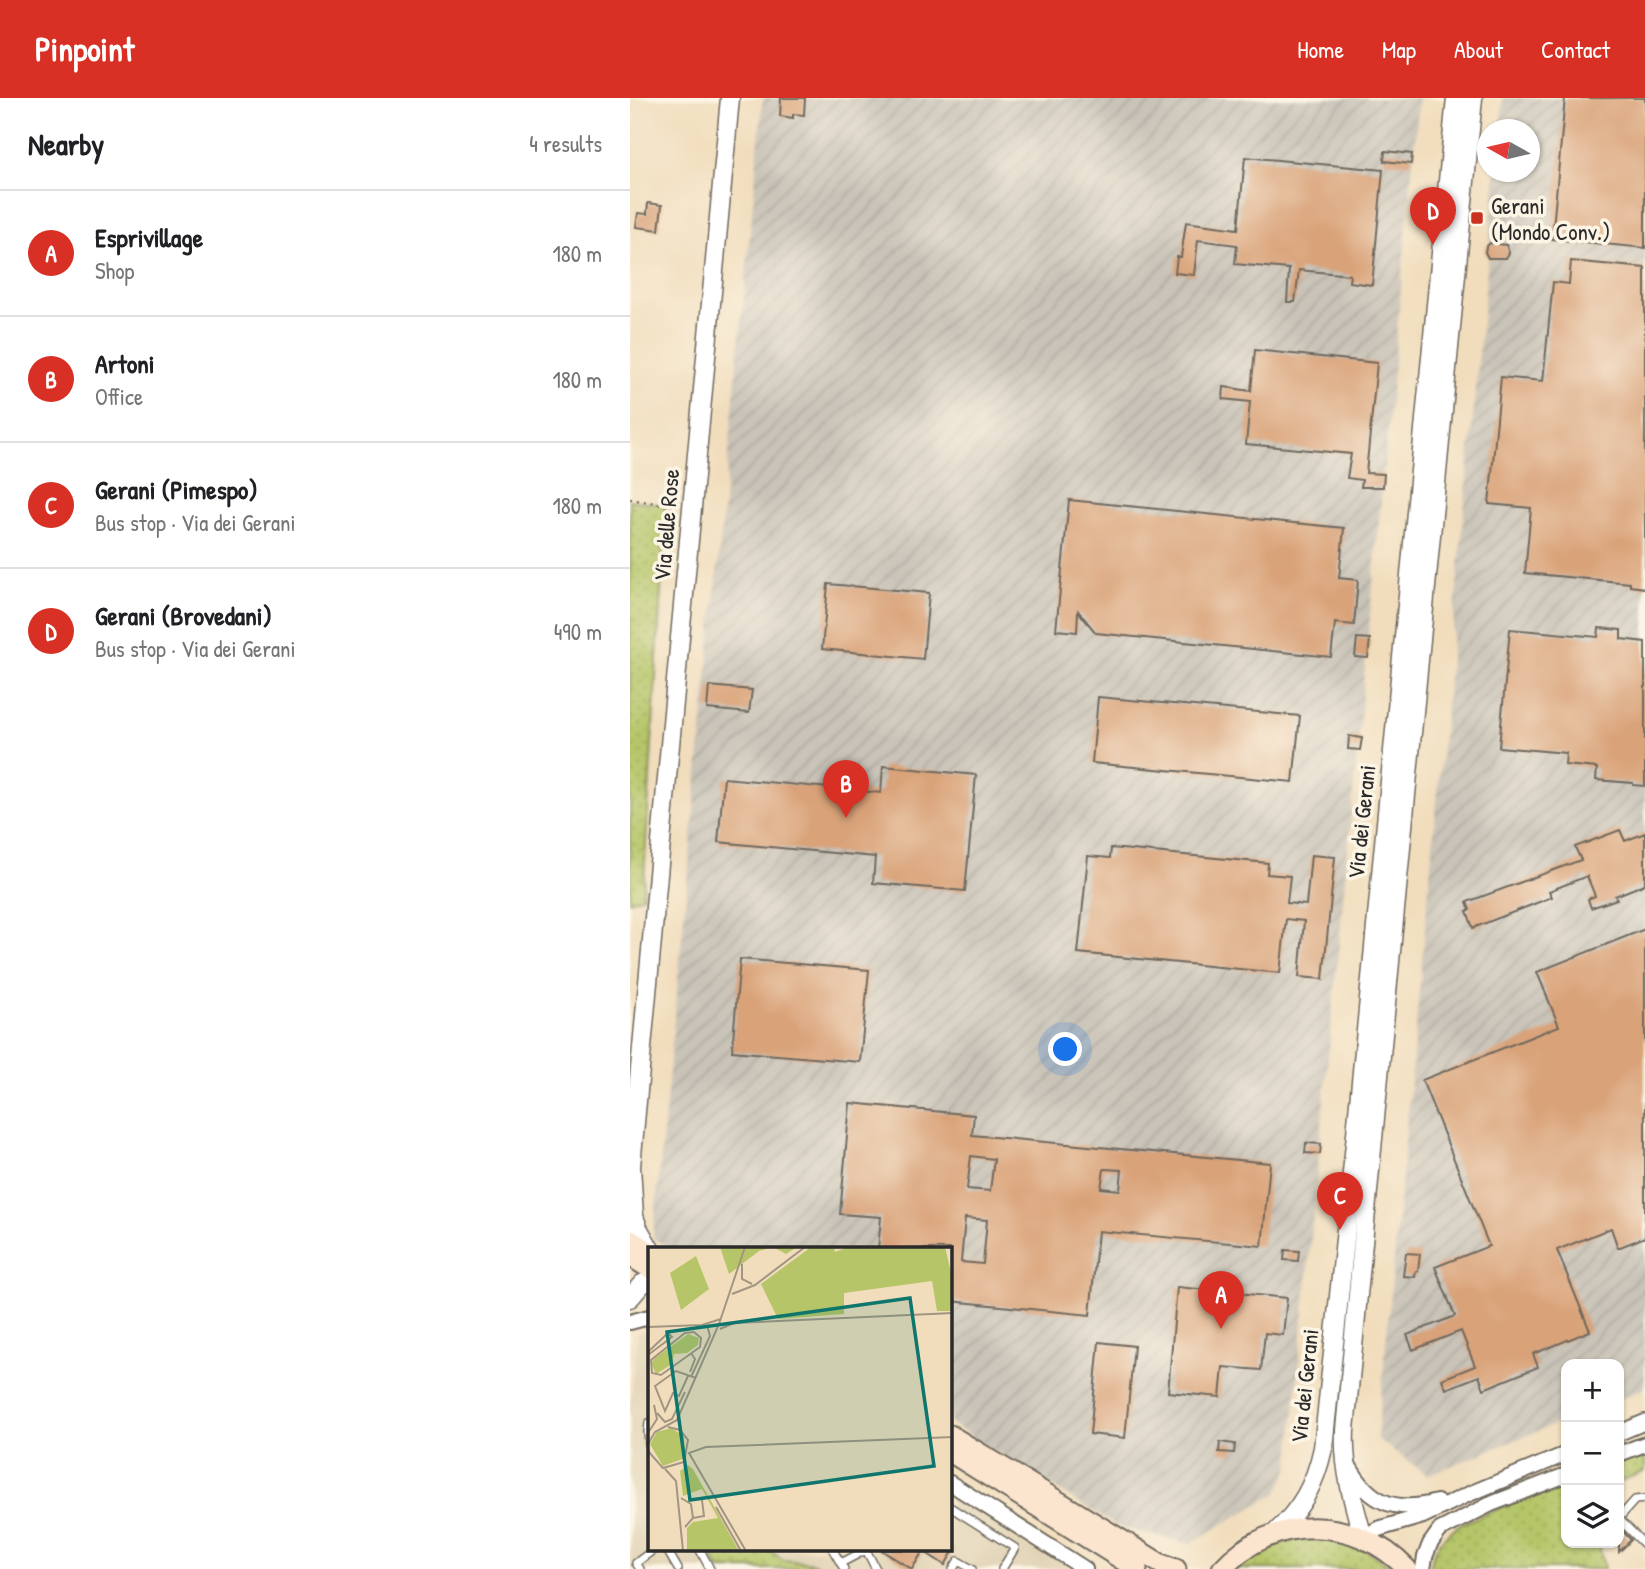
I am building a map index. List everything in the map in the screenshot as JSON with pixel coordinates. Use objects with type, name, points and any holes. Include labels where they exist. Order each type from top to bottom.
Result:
[{"type":"main road","points":[[630,1240],[648,1249]]},
{"type":"main road","points":[[630,1256],[648,1267]]},
{"type":"main road","points":[[952,1436],[1151,1557],[1176,1569]]},
{"type":"main road","points":[[952,1453],[1137,1569]]},
{"type":"main road","points":[[1220,1567],[1248,1546],[1273,1535],[1295,1529],[1318,1528],[1363,1537],[1381,1547],[1407,1569]]},
{"type":"street","name":"Via delle Rose","points":[[648,1248],[634,1216],[630,1167],[730,98]]},
{"type":"street","name":"Via dei Gerani","points":[[1273,1535],[1289,1520],[1304,1499],[1316,1475],[1323,1448],[1456,98]]},
{"type":"street","name":"Via dei Gerani","points":[[1363,1537],[1351,1496],[1345,1458],[1345,1430],[1473,98]]},
{"type":"street","points":[[630,1298],[642,1284],[648,1281]]},
{"type":"street","points":[[630,1322],[648,1317]]},
{"type":"street","points":[[1624,1431],[1645,1422]]},
{"type":"street","points":[[1624,1452],[1645,1444]]},
{"type":"street","points":[[1363,1537],[1378,1529],[1423,1516],[1561,1456]]},
{"type":"street","points":[[1345,1458],[1357,1481],[1368,1492],[1394,1505],[1422,1506],[1469,1494]]},
{"type":"street","points":[[1423,1569],[1430,1544],[1440,1531],[1491,1504],[1561,1477]]},
{"type":"street","points":[[952,1484],[1085,1569]]},
{"type":"lane","points":[[1624,1513],[1635,1500],[1645,1499]]},
{"type":"lane","points":[[952,1508],[1015,1548],[1002,1569]]},
{"type":"lane","points":[[1624,1524],[1645,1545]]},
{"type":"lane","points":[[640,1569],[636,1563],[650,1552]]},
{"type":"lane","points":[[668,1552],[678,1569]]},
{"type":"lane","points":[[701,1552],[710,1569]]},
{"type":"lane","points":[[842,1566],[863,1552]]},
{"type":"lane","points":[[867,1552],[876,1569]]},
{"type":"lane","points":[[953,1569],[958,1561],[972,1569]]},
{"type":"path","points":[[630,499],[692,509]]},
{"type":"shaded area","points":[[763,98],[1419,98],[1289,1470],[1277,1493],[1189,1544],[1118,1527],[952,1424],[952,1247],[668,1247],[653,1238]]},
{"type":"shaded area","points":[[1503,98],[1645,98],[1645,1388],[1624,1397],[1624,1359],[1561,1359],[1561,1422],[1428,1475],[1377,1439],[1495,182],[1540,182],[1540,119],[1501,119]]},
{"type":"shaded area","points":[[648,1329],[648,1552],[952,1552],[952,1492],[1074,1569],[630,1569],[630,1414],[638,1332]]},
{"type":"green space","points":[[630,500],[666,505],[643,896],[630,901]]},
{"type":"green space","points":[[1645,1450],[1645,1471],[1624,1480],[1624,1459]]},
{"type":"green space","points":[[1561,1484],[1561,1548],[1600,1548],[1604,1569],[1431,1569],[1436,1549],[1460,1524]]},
{"type":"green space","points":[[1317,1537],[1358,1547],[1394,1569],[1234,1569],[1253,1555],[1272,1546]]},
{"type":"green space","points":[[709,1552],[771,1552],[784,1560],[814,1563],[823,1569],[719,1569]]},
{"type":"building","points":[[781,98],[805,98],[804,115],[793,114],[793,118],[780,116]]},
{"type":"building","points":[[1565,98],[1645,98],[1645,248],[1552,239]]},
{"type":"building","points":[[1385,151],[1412,154],[1411,164],[1384,161]]},
{"type":"building","points":[[1245,157],[1383,170],[1372,285],[1349,282],[1350,275],[1299,270],[1295,302],[1287,302],[1289,269],[1235,264],[1237,245],[1198,240],[1194,275],[1175,273],[1177,257],[1181,257],[1186,222],[1238,229]]},
{"type":"building","points":[[648,203],[662,205],[659,230],[636,227],[638,213],[647,214]]},
{"type":"building","points":[[1490,243],[1506,245],[1509,253],[1506,258],[1488,258],[1485,252]]},
{"type":"building","points":[[1571,261],[1645,268],[1645,588],[1630,586],[1630,583],[1525,573],[1531,508],[1489,504],[1501,377],[1543,381],[1553,282],[1569,284]]},
{"type":"building","points":[[1255,350],[1377,363],[1366,473],[1384,474],[1383,487],[1361,487],[1362,480],[1347,478],[1351,454],[1246,444],[1250,402],[1223,399],[1224,387],[1251,391]]},
{"type":"building","points":[[1069,500],[1344,528],[1339,578],[1358,580],[1354,625],[1335,623],[1331,657],[1096,633],[1078,611],[1077,632],[1056,630]]},
{"type":"building","points":[[828,584],[929,593],[923,659],[822,649]]},
{"type":"building","points":[[1599,628],[1621,630],[1621,639],[1645,642],[1645,786],[1596,780],[1597,768],[1565,765],[1566,753],[1499,747],[1510,629],[1598,637]]},
{"type":"building","points":[[1357,638],[1370,639],[1368,658],[1355,657]]},
{"type":"building","points":[[709,686],[752,690],[749,713],[707,709]]},
{"type":"building","points":[[1098,697],[1300,716],[1293,782],[1092,763]]},
{"type":"building","points":[[1349,736],[1362,738],[1360,750],[1348,749]]},
{"type":"building","points":[[883,766],[976,775],[965,891],[873,883],[875,857],[718,842],[724,778],[881,793]]},
{"type":"building","points":[[1620,830],[1625,841],[1645,833],[1645,884],[1615,896],[1617,899],[1591,908],[1588,899],[1595,896],[1587,876],[1549,891],[1552,897],[1473,928],[1467,902],[1581,860],[1575,847]]},
{"type":"building","points":[[1111,848],[1268,863],[1267,874],[1290,876],[1287,903],[1306,905],[1311,855],[1335,857],[1323,979],[1299,977],[1304,921],[1286,919],[1280,973],[1078,953],[1088,856],[1110,858]]},
{"type":"building","points":[[1645,929],[1645,1237],[1618,1248],[1611,1228],[1557,1250],[1590,1331],[1533,1354],[1538,1367],[1484,1389],[1479,1376],[1446,1389],[1442,1379],[1475,1366],[1461,1331],[1413,1350],[1407,1335],[1455,1316],[1435,1267],[1489,1246],[1422,1080],[1559,1026],[1537,972]]},
{"type":"building","points":[[740,959],[869,970],[860,1062],[732,1051]]},
{"type":"building","points":[[850,1103],[974,1115],[972,1135],[1270,1163],[1262,1246],[1098,1231],[1090,1315],[952,1301],[952,1247],[878,1247],[881,1217],[840,1214]],"holes":[[[971,1156],[994,1159],[990,1191],[967,1189]],[[1104,1169],[1122,1170],[1120,1190],[1101,1188]],[[965,1218],[987,1220],[983,1264],[961,1262]]]},
{"type":"building","points":[[1306,1143],[1321,1144],[1320,1154],[1305,1153]]},
{"type":"building","points":[[1285,1250],[1299,1251],[1298,1261],[1284,1260]]},
{"type":"building","points":[[1406,1253],[1420,1254],[1415,1277],[1403,1276]]},
{"type":"building","points":[[1177,1287],[1287,1298],[1283,1335],[1265,1333],[1261,1370],[1223,1367],[1220,1397],[1168,1392]]},
{"type":"building","points":[[1099,1342],[1134,1346],[1125,1438],[1090,1434]]},
{"type":"building","points":[[1220,1442],[1235,1444],[1234,1453],[1219,1452]]},
{"type":"building","points":[[1624,1532],[1631,1540],[1624,1547]]},
{"type":"building","points":[[954,1550],[945,1565],[925,1552]]},
{"type":"building","points":[[884,1552],[922,1552],[912,1569]]},
{"type":"place","name":"Gerani (Mondo Conv.)","points":[[1477,218]]},
{"type":"place","name":"Gerani (Brovedani)","points":[[1433,245]]},
{"type":"place","name":"Artoni","points":[[846,818]]},
{"type":"place","name":"Gerani (Pimespo)","points":[[1340,1230]]},
{"type":"place","name":"Esprivillage","points":[[1221,1329]]}]
